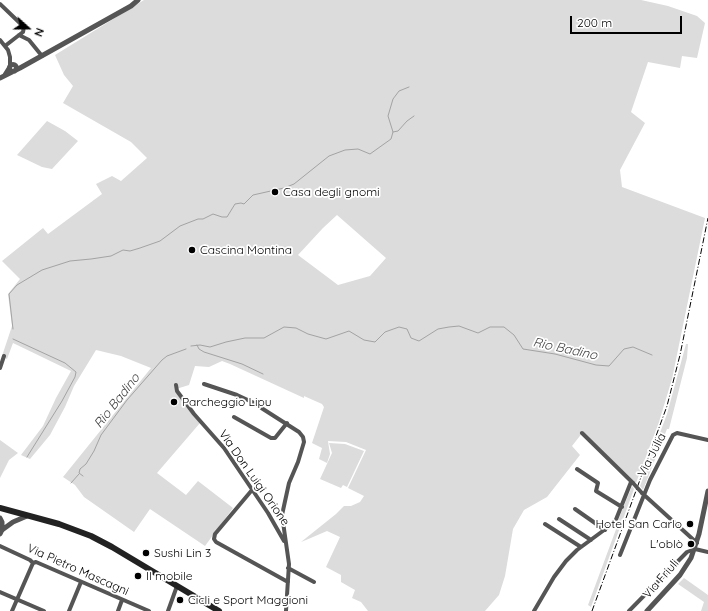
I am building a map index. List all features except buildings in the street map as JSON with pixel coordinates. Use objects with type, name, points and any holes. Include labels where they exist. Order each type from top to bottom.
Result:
[{"type":"main road","points":[[3,508],[12,512],[60,524],[91,536],[220,611]]},
{"type":"street","points":[[0,78],[131,6],[138,0]]},
{"type":"street","points":[[0,4],[24,27],[23,32],[5,46]]},
{"type":"street","points":[[19,35],[29,40],[42,56]]},
{"type":"street","points":[[0,40],[5,46],[10,57],[10,67],[7,73],[0,78]]},
{"type":"street","points":[[10,67],[11,70],[15,71]]},
{"type":"street","points":[[0,368],[4,356]]},
{"type":"street","points":[[204,384],[230,392],[252,402],[287,424],[303,437],[304,442],[289,484],[282,515],[288,568],[286,610],[291,611]]},
{"type":"street","name":"Via Don Luigi Orione","points":[[176,385],[177,391],[194,414],[224,448],[276,527],[286,546]]},
{"type":"street","points":[[234,417],[271,438],[275,438],[287,424]]},
{"type":"street","name":"Via Julia","points":[[582,433],[643,494],[697,543]]},
{"type":"street","name":"Via Julia","points":[[643,494],[673,435],[677,433],[708,440]]},
{"type":"street","points":[[577,469],[598,483],[596,491],[622,507]]},
{"type":"street","points":[[534,611],[556,573],[568,558],[615,522],[632,483]]},
{"type":"street","points":[[252,490],[215,534],[214,539],[216,542],[288,582]]},
{"type":"street","name":"Via Friuli","points":[[647,611],[684,570],[697,543],[708,491]]},
{"type":"street","points":[[620,555],[643,494]]},
{"type":"street","points":[[1,532],[2,522],[0,516],[3,508]]},
{"type":"street","points":[[575,509],[605,530]]},
{"type":"street","points":[[12,512],[14,517],[13,522]]},
{"type":"street","points":[[1,532],[13,522],[27,516]]},
{"type":"street","points":[[559,519],[591,540]]},
{"type":"street","points":[[545,524],[581,547]]},
{"type":"street","name":"Via Pietro Mascagni","points":[[0,546],[30,560],[33,563],[36,562],[149,611]]},
{"type":"street","points":[[629,611],[689,550],[694,549],[708,552]]},
{"type":"street","points":[[12,611],[33,563]]},
{"type":"street","points":[[288,568],[314,582]]},
{"type":"street","points":[[69,611],[81,582]]},
{"type":"street","points":[[168,611],[177,586]]},
{"type":"street","points":[[0,592],[44,611]]},
{"type":"street","points":[[118,611],[122,600]]},
{"type":"shaded area","points":[[144,0],[641,0],[668,6],[697,16],[705,23],[697,58],[682,56],[680,68],[648,62],[631,112],[645,123],[620,170],[622,187],[705,218],[672,379],[659,422],[636,483],[583,432],[572,446],[580,455],[547,497],[524,510],[513,529],[505,576],[499,595],[485,611],[368,611],[361,602],[352,598],[355,590],[341,582],[341,575],[326,567],[340,537],[327,531],[301,542],[344,506],[351,506],[360,502],[364,496],[348,488],[366,450],[346,442],[328,441],[330,454],[327,463],[319,459],[322,448],[312,443],[324,407],[322,404],[304,396],[304,398],[222,361],[209,367],[195,366],[189,385],[176,389],[200,423],[157,473],[186,495],[198,481],[233,508],[205,546],[150,509],[134,532],[84,497],[75,485],[63,477],[151,368],[121,356],[96,350],[74,386],[50,435],[30,459],[21,455],[43,426],[71,371],[13,343],[7,359],[2,356],[12,326],[8,294],[20,279],[2,261],[43,228],[48,234],[102,194],[96,184],[112,176],[121,181],[147,158],[131,142],[63,103],[73,86],[64,75],[55,55]],"holes":[[[337,215],[386,258],[370,276],[338,285],[298,255]]]},
{"type":"shaded area","points":[[47,121],[65,131],[78,141],[52,169],[42,167],[17,155]]},
{"type":"shaded area","points":[[686,344],[688,344],[687,358],[669,429],[667,429],[643,490],[640,486],[667,414]]},
{"type":"shaded area","points":[[0,440],[18,453],[9,460],[0,478]]},
{"type":"shaded area","points":[[329,443],[345,444],[364,451],[347,487],[343,485],[341,488],[320,479],[332,453]]},
{"type":"shaded area","points":[[632,486],[634,489],[591,607],[588,605],[618,524],[617,523]]},
{"type":"shaded area","points":[[684,578],[708,595],[708,611],[701,611],[704,602],[678,584]]},
{"type":"waterway","points":[[13,329],[9,294],[17,285],[42,270],[70,261],[111,256],[123,250],[130,251],[140,248],[160,241],[180,226],[198,219],[203,219],[213,214],[227,217],[235,204],[244,204],[253,195],[284,188],[294,184],[329,156],[345,150],[358,149],[370,154],[391,139],[393,132],[388,116],[393,99],[399,91],[409,87]]},
{"type":"waterway","points":[[393,132],[398,131],[414,116]]},
{"type":"waterway","name":"Rio Badino","points":[[191,346],[200,345],[210,347],[245,338],[264,338],[284,327],[296,328],[308,334],[326,339],[349,331],[364,340],[375,342],[385,332],[399,327],[407,329],[411,338],[419,341],[438,329],[459,326],[478,333],[490,327],[504,327],[514,335],[523,349],[555,354],[596,365],[609,366],[624,349],[633,347],[652,355]]},
{"type":"waterway","points":[[13,339],[65,363],[76,372],[75,377],[62,401],[27,457]]},
{"type":"waterway","points":[[197,345],[199,349],[204,352],[242,364],[263,374]]},
{"type":"waterway","name":"Rio Badino","points":[[83,476],[79,473],[80,469],[86,464],[101,435],[127,400],[162,360],[167,356],[186,349]]},
{"type":"waterway","points":[[71,483],[79,474]]},
{"type":"railway","points":[[592,611],[667,406],[680,355],[708,218]]},
{"type":"place","name":"Casa degli gnomi","points":[[275,192]]},
{"type":"place","name":"Cascina Montina","points":[[192,250]]},
{"type":"place","name":"Parcheggio Lipu","points":[[174,402]]},
{"type":"place","name":"Hotel San Carlo","points":[[690,524]]},
{"type":"place","name":"L'oblò","points":[[691,544]]},
{"type":"place","name":"Sushi Lin 3","points":[[146,553]]},
{"type":"place","name":"Il mobile","points":[[138,576]]},
{"type":"place","name":"Cicli e Sport Maggioni","points":[[180,600]]}]
